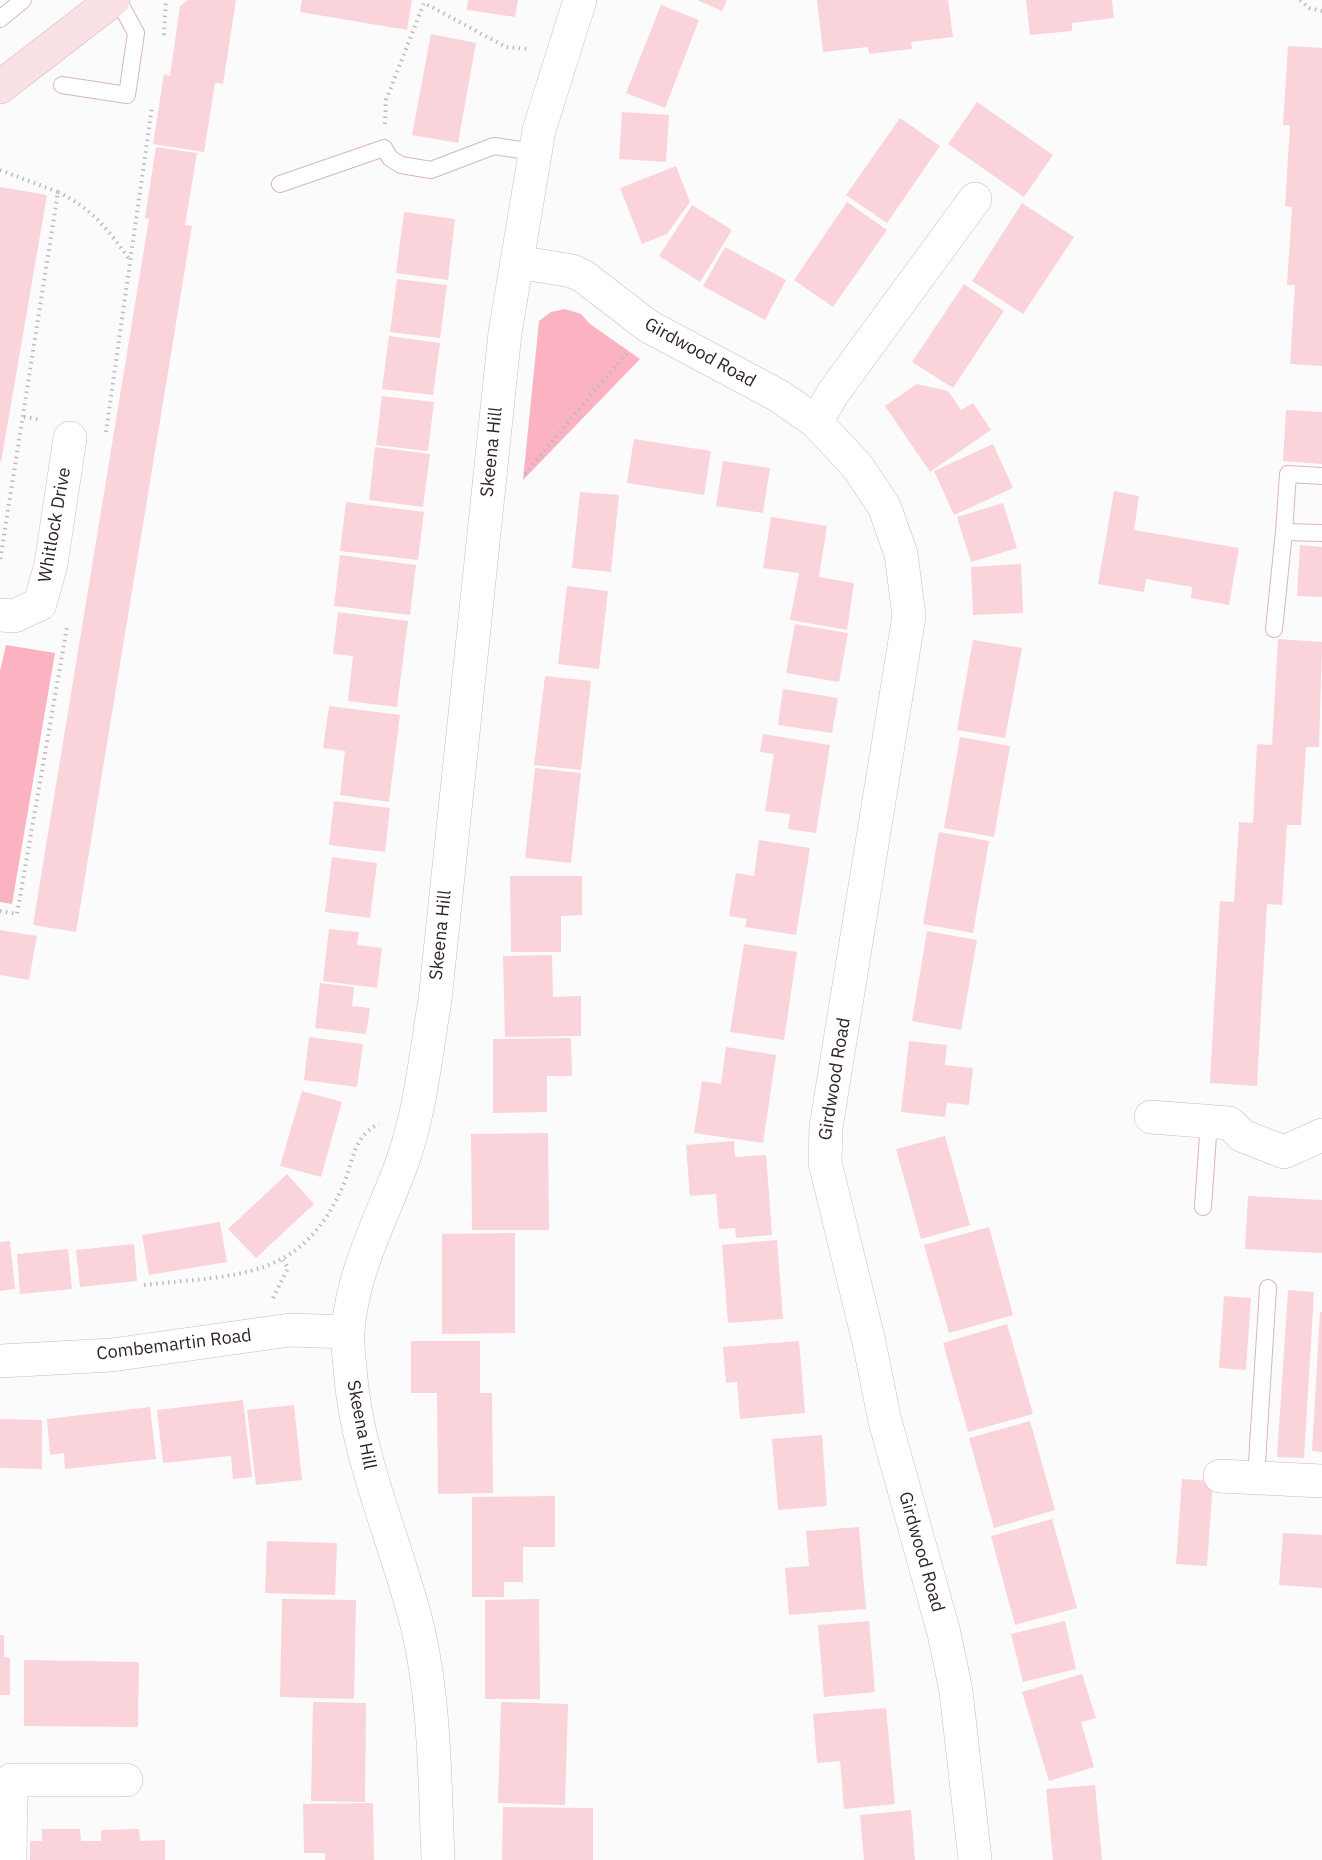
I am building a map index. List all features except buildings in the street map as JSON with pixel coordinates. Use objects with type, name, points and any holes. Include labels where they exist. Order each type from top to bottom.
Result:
[{"type":"street","points":[[0,87],[113,0]]},
{"type":"street","name":"Skeena Hill","points":[[438,1860],[434,1773],[425,1678],[416,1622],[361,1444],[352,1400],[348,1332],[358,1276],[404,1157],[435,1000],[505,333],[534,152],[562,53],[580,0]]},
{"type":"street","points":[[816,422],[833,393],[975,199]]},
{"type":"street","name":"Girdwood Road","points":[[518,262],[572,271],[583,276],[648,326],[778,396],[816,422],[857,466],[884,506],[901,554],[909,616],[826,1127],[825,1163],[885,1421],[944,1633],[956,1691],[975,1860]]},
{"type":"street","name":"Whitlock Drive","points":[[0,615],[14,616],[40,604],[51,564],[70,438]]},
{"type":"street","points":[[1151,1117],[1229,1123],[1243,1136],[1284,1152],[1322,1135]]},
{"type":"street","name":"Combemartin Road","points":[[0,1361],[112,1354],[290,1330],[348,1332]]},
{"type":"street","points":[[1220,1476],[1322,1481]]},
{"type":"street","points":[[10,1860],[11,1780],[126,1780]]},
{"type":"lane","points":[[0,19],[23,0]]},
{"type":"lane","points":[[62,85],[127,95],[136,33],[118,0]]},
{"type":"lane","points":[[280,184],[384,148],[390,158],[401,165],[431,170],[494,146],[534,152]]},
{"type":"lane","points":[[1274,629],[1288,474],[1322,476]]},
{"type":"lane","points":[[1284,531],[1322,533]]},
{"type":"lane","points":[[1203,1207],[1209,1121]]},
{"type":"lane","points":[[1256,1478],[1268,1288]]},
{"type":"path","points":[[163,42],[167,19],[166,0]]},
{"type":"path","points":[[1300,0],[1309,8],[1322,11]]},
{"type":"path","points":[[384,148],[386,100],[424,1],[506,47],[562,53]]},
{"type":"path","points":[[70,438],[105,443],[153,100]]},
{"type":"path","points":[[0,170],[81,203],[103,223],[130,260]]},
{"type":"path","points":[[0,561],[58,192]]},
{"type":"path","points":[[521,478],[648,326]]},
{"type":"path","points":[[0,912],[17,914],[68,619]]},
{"type":"path","points":[[144,1285],[248,1271],[282,1260],[307,1241],[328,1217],[360,1137],[371,1128],[389,1121],[412,1125]]},
{"type":"path","points":[[273,1299],[288,1268],[282,1260]]},
{"type":"shaded area","points":[[565,309],[581,314],[590,324],[640,359],[523,480],[539,321],[551,312]]},
{"type":"shaded area","points":[[6,645],[55,653],[12,904],[0,902],[0,671]]}]
